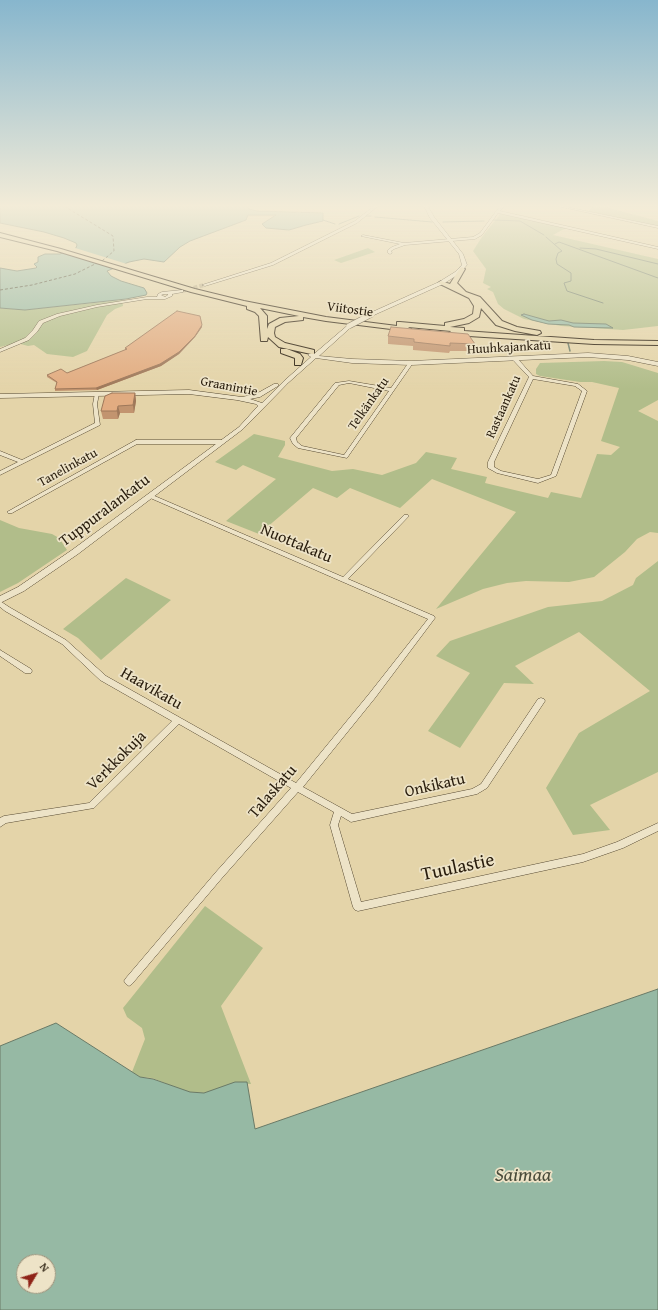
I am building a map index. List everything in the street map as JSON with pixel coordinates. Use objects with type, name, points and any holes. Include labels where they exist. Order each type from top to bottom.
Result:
[{"type":"highway","name":"Viitostie","points":[[120,267],[193,291],[244,303],[326,319],[406,329],[506,338],[658,343]]},
{"type":"highway","name":"Viitostie","points":[[126,269],[209,291],[259,302],[356,319],[504,334],[572,337],[658,338]]},
{"type":"highway","points":[[462,269],[454,282],[454,285],[480,300],[486,309]]},
{"type":"highway","points":[[423,326],[458,323],[472,318],[478,311],[476,302],[439,284]]},
{"type":"highway","points":[[439,284],[472,296],[480,301],[496,320],[510,327],[532,332],[572,337]]},
{"type":"highway","points":[[244,303],[262,313],[264,319],[264,339],[267,343],[273,348],[297,356],[299,358],[298,362]]},
{"type":"highway","points":[[312,354],[276,342],[272,338],[270,330],[272,326],[283,320],[296,318],[326,319]]},
{"type":"highway","points":[[263,332],[274,344],[283,348],[312,354]]},
{"type":"street","points":[[204,285],[262,267]]},
{"type":"street","name":"Tuppuralankatu","points":[[0,601],[41,576],[241,428],[276,385],[298,362],[312,354],[349,327],[372,314],[439,284],[462,269]]},
{"type":"street","points":[[0,351],[27,339],[35,331],[38,324],[48,319],[97,306],[161,296],[182,291]]},
{"type":"street","name":"Tuppuralankatu","points":[[258,406],[312,354]]},
{"type":"street","name":"Huuhkajankatu","points":[[312,354],[321,358],[412,363],[588,355],[628,358],[658,364]]},
{"type":"street","name":"Rastaankatu","points":[[515,359],[531,377],[576,385],[585,391],[553,476],[538,481],[499,472],[492,468],[491,462],[531,377]]},
{"type":"street","name":"Telkänkatu","points":[[392,390],[349,382],[337,384],[293,438],[294,443],[300,447],[345,457],[412,363]]},
{"type":"street","points":[[237,398],[258,396],[276,385]]},
{"type":"street","name":"Graanintie","points":[[0,400],[189,392],[237,398],[258,406]]},
{"type":"street","name":"Graanintie","points":[[0,396],[198,397],[258,406]]},
{"type":"street","points":[[0,473],[98,424],[95,404],[97,396]]},
{"type":"street","name":"Tanelinkatu","points":[[10,512],[136,442],[223,441]]},
{"type":"street","points":[[0,453],[22,462]]},
{"type":"street","name":"Nuottakatu","points":[[150,496],[432,618]]},
{"type":"street","points":[[344,580],[406,516]]},
{"type":"street","name":"Haavikatu","points":[[0,601],[7,609],[64,642],[103,678],[177,721],[298,787]]},
{"type":"street","name":"Talaskatu","points":[[129,981],[219,875],[298,787],[372,696],[432,618]]},
{"type":"street","points":[[0,653],[28,671]]},
{"type":"street","name":"Onkikatu","points":[[298,787],[351,818],[474,792],[484,786],[492,776],[541,701]]},
{"type":"street","name":"Verkkokuja","points":[[0,823],[4,820],[91,806],[177,721]]},
{"type":"street","name":"Tuulastie","points":[[338,811],[334,825],[358,907],[583,858],[620,845],[658,827]]},
{"type":"shaded area","points":[[485,267],[658,267],[658,326],[623,330],[561,326],[524,319],[504,309],[498,304],[493,292],[487,289],[491,287],[483,283],[486,269]]},
{"type":"shaded area","points":[[122,300],[123,306],[115,309],[107,315],[87,351],[73,357],[47,354],[34,345],[28,346],[17,343],[0,347],[0,308],[25,310]]},
{"type":"shaded area","points":[[604,361],[622,362],[658,373],[658,400],[638,411],[658,421],[658,533],[650,532],[637,539],[625,552],[594,577],[569,582],[526,581],[507,583],[483,589],[436,609],[516,512],[432,479],[400,508],[350,488],[337,498],[313,488],[259,534],[226,521],[276,479],[243,465],[236,470],[215,462],[254,434],[285,441],[285,445],[278,457],[332,471],[353,469],[382,475],[416,463],[426,452],[457,458],[451,469],[487,477],[485,483],[548,498],[551,492],[581,498],[597,454],[611,455],[620,447],[601,441],[619,388],[592,382],[580,382],[540,376],[536,374],[536,369],[540,363]]},
{"type":"shaded area","points":[[0,520],[19,528],[52,534],[59,538],[67,550],[18,583],[0,592]]},
{"type":"shaded area","points":[[658,561],[658,772],[590,805],[610,830],[573,835],[546,788],[579,733],[650,691],[579,632],[515,666],[534,684],[504,683],[460,748],[428,731],[470,673],[436,656],[450,641],[548,607],[602,601],[633,585],[636,578]]},
{"type":"shaded area","points":[[126,578],[171,600],[101,660],[78,638],[63,629]]},
{"type":"shaded area","points":[[205,906],[263,948],[221,1006],[251,1084],[234,1083],[217,1091],[205,1093],[188,1092],[152,1078],[140,1077],[132,1072],[145,1039],[142,1028],[127,1017],[123,1008]]},
{"type":"water","points":[[116,267],[107,271],[111,276],[121,281],[144,288],[147,293],[146,295],[126,299],[25,310],[0,308],[0,268],[17,271],[36,268]]},
{"type":"water","points":[[524,314],[549,321],[561,320],[573,323],[606,324],[613,328],[574,327],[569,325],[548,324],[532,320],[521,315]]},
{"type":"water","name":"Saimaa","points":[[658,989],[658,1310],[0,1310],[0,1046],[56,1023],[140,1077],[153,1079],[190,1092],[204,1093],[235,1082],[247,1082],[255,1129]]},
{"type":"building","points":[[177,311],[200,316],[202,325],[195,336],[179,352],[160,364],[96,388],[55,389],[57,382],[47,375],[61,369],[67,373],[127,349],[125,348]]},
{"type":"building","points":[[391,327],[468,334],[475,344],[450,343],[450,346],[414,342],[414,339],[388,336]]},
{"type":"building","points":[[112,393],[135,393],[133,405],[118,406],[117,411],[101,411],[105,396]]},
{"type":"waterway","points":[[562,267],[571,273],[571,281],[564,283],[567,291],[603,303]]},
{"type":"waterway","points":[[628,267],[658,278]]},
{"type":"waterway","points":[[568,343],[570,351]]},
{"type":"ferry route","points":[[0,290],[32,285],[75,274],[89,267]]},
{"type":"tunnel","points":[[182,291],[204,285]]}]
